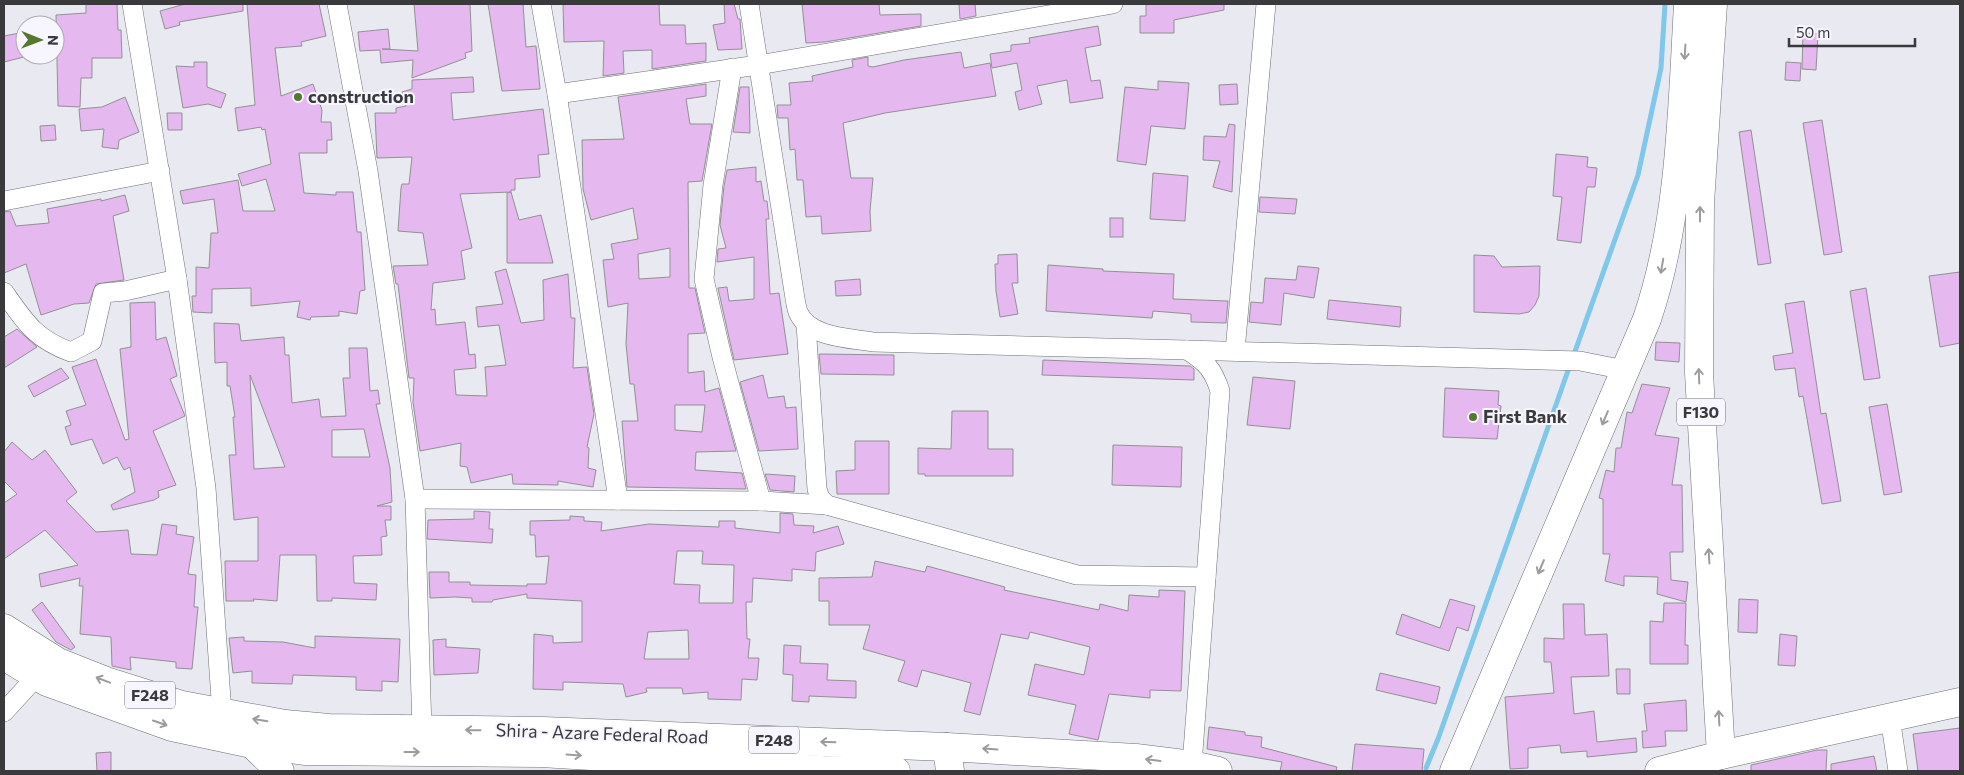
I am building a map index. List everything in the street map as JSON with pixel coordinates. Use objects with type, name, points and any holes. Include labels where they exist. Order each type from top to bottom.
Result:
[{"type":"main road","points":[[1454,771],[1647,319],[1659,284],[1672,205],[1688,4]]},
{"type":"main road","name":"F130","points":[[1713,4],[1700,203],[1699,373],[1721,763]]},
{"type":"main road","name":"Shira - Azare Federal Road","points":[[4,628],[47,669],[98,702],[172,728],[252,744],[321,753],[540,753],[823,771],[896,771]]},
{"type":"main road","name":"Shira - Azare Federal Road","points":[[4,656],[47,669],[106,681],[182,705],[222,714],[321,753],[422,730],[543,731],[948,759],[1136,758],[1205,768]]},
{"type":"main road","points":[[1659,771],[1721,763],[1890,717],[1960,702]]},
{"type":"main road","points":[[252,744],[280,771]]},
{"type":"street","points":[[132,4],[177,279],[206,488],[222,714]]},
{"type":"street","points":[[337,4],[368,171],[415,499],[422,730]]},
{"type":"street","points":[[541,4],[557,94],[618,500]]},
{"type":"street","points":[[749,4],[794,292],[798,312],[806,324],[817,489],[820,498],[827,505]]},
{"type":"street","points":[[557,94],[758,65],[1113,4]]},
{"type":"street","points":[[1235,351],[1266,4]]},
{"type":"street","points":[[732,68],[714,185],[704,279],[722,357],[761,501]]},
{"type":"street","points":[[4,202],[160,171]]},
{"type":"street","points":[[4,292],[28,326],[50,345],[71,352],[92,342],[103,293],[125,291],[177,279]]},
{"type":"street","points":[[806,324],[827,334],[873,342],[1580,360],[1625,370]]},
{"type":"street","points":[[1187,350],[1203,360],[1214,374],[1220,391],[1206,577],[1205,768]]},
{"type":"street","points":[[415,499],[761,501],[827,505],[1077,575],[1206,577]]},
{"type":"street","points":[[4,712],[47,669]]},
{"type":"street","points":[[1890,717],[1898,771]]},
{"type":"building","points":[[86,4],[117,4],[118,30],[121,30],[122,58],[92,58],[92,78],[81,78],[80,107],[58,106],[57,65],[65,65],[65,15],[56,15],[86,13]]},
{"type":"building","points":[[185,4],[243,4],[243,11],[179,22],[180,25],[165,29],[160,11]]},
{"type":"building","points":[[247,4],[319,4],[326,36],[301,42],[302,46],[275,48],[281,96],[313,84],[322,110],[321,122],[331,122],[332,140],[327,140],[327,153],[299,153],[304,193],[336,195],[336,192],[353,192],[357,232],[361,232],[365,290],[360,291],[357,314],[339,311],[339,316],[311,317],[310,320],[297,317],[300,301],[251,306],[251,288],[212,289],[212,313],[193,312],[192,296],[196,296],[196,267],[209,268],[211,233],[218,233],[214,199],[183,204],[180,191],[238,180],[243,211],[275,211],[266,179],[242,186],[238,174],[271,164],[265,129],[262,130],[261,127],[238,131],[235,108],[255,105]]},
{"type":"building","points":[[414,4],[470,4],[472,51],[465,53],[466,58],[412,78],[413,60],[381,63],[380,50],[360,51],[358,32],[388,29],[390,49],[382,49],[418,51]]},
{"type":"building","points":[[488,4],[523,4],[526,47],[536,46],[540,89],[502,91]]},
{"type":"building","points":[[563,4],[659,4],[660,25],[685,25],[686,44],[706,43],[706,61],[652,69],[652,50],[623,51],[624,73],[603,76],[604,41],[564,42]]},
{"type":"building","points":[[724,4],[734,4],[738,19],[740,19],[742,49],[718,50],[713,25],[725,23]]},
{"type":"building","points":[[802,4],[879,4],[880,15],[921,14],[921,26],[825,42],[806,43]]},
{"type":"building","points":[[959,4],[975,4],[976,16],[960,19]]},
{"type":"building","points":[[1146,4],[1224,4],[1224,10],[1174,20],[1174,33],[1140,33],[1140,16],[1146,16]]},
{"type":"building","points":[[1098,26],[1101,45],[1085,48],[1091,81],[1100,80],[1103,98],[1070,103],[1067,80],[1037,86],[1042,104],[1019,110],[1015,92],[1022,90],[1017,63],[992,68],[990,54],[1011,51],[1011,45],[1030,43],[1029,38]]},
{"type":"building","points":[[1803,33],[1818,34],[1816,70],[1802,69]]},
{"type":"building","points":[[15,34],[15,59],[4,62],[4,36]]},
{"type":"building","points":[[961,52],[964,68],[990,63],[996,96],[885,113],[843,123],[851,178],[873,178],[870,211],[871,231],[822,234],[821,216],[806,217],[803,180],[797,180],[795,149],[790,150],[788,118],[778,118],[777,105],[791,105],[789,83],[813,81],[812,76],[853,67],[852,60],[868,57],[868,66],[873,67],[904,60]]},
{"type":"building","points":[[194,62],[207,62],[207,87],[226,94],[221,108],[208,104],[183,108],[176,66],[194,67]]},
{"type":"building","points":[[1786,62],[1801,63],[1800,81],[1785,80]]},
{"type":"building","points":[[473,77],[474,92],[451,93],[453,120],[543,109],[549,154],[538,155],[540,177],[515,179],[515,190],[511,190],[511,192],[460,194],[472,248],[461,251],[465,279],[433,283],[431,310],[435,309],[436,325],[465,322],[469,355],[475,354],[476,368],[454,370],[456,395],[487,396],[485,367],[506,365],[499,325],[478,327],[476,307],[503,304],[495,272],[506,269],[521,323],[544,320],[543,280],[568,274],[571,318],[575,318],[573,368],[587,367],[594,414],[587,447],[589,448],[588,468],[596,470],[593,487],[558,481],[558,485],[513,484],[512,474],[471,483],[467,467],[460,466],[461,443],[420,451],[413,402],[414,378],[409,378],[398,284],[396,284],[393,266],[428,265],[423,233],[398,231],[401,188],[402,184],[409,184],[412,157],[377,158],[375,113],[396,113],[396,108],[406,106],[402,92],[412,89],[412,80]]},
{"type":"building","points":[[1158,81],[1189,83],[1185,129],[1151,126],[1146,165],[1117,161],[1125,87],[1158,90]]},
{"type":"building","points":[[706,84],[706,96],[686,99],[690,124],[712,124],[702,181],[688,182],[689,288],[695,288],[705,333],[688,334],[688,373],[704,371],[705,392],[719,388],[736,451],[696,452],[695,470],[742,473],[746,489],[627,487],[622,421],[638,421],[634,384],[630,384],[626,344],[628,303],[608,307],[603,260],[614,259],[611,244],[638,239],[633,208],[591,220],[583,189],[582,140],[624,139],[618,97]],"holes":[[[670,248],[670,277],[639,279],[638,254]],[[675,405],[705,405],[702,432],[675,430]]]},
{"type":"building","points":[[1237,84],[1238,104],[1220,105],[1219,85]]},
{"type":"building","points":[[740,87],[749,87],[750,133],[733,132]]},
{"type":"building","points":[[125,97],[139,132],[119,140],[118,149],[102,147],[104,129],[81,131],[79,109],[102,107]]},
{"type":"building","points":[[167,113],[182,113],[182,130],[168,130]]},
{"type":"building","points":[[1822,120],[1842,252],[1824,255],[1803,123]]},
{"type":"building","points":[[1229,124],[1235,125],[1232,192],[1213,187],[1220,161],[1203,160],[1204,136],[1226,137]]},
{"type":"building","points":[[55,125],[56,140],[41,141],[40,126]]},
{"type":"building","points":[[1751,130],[1771,263],[1758,265],[1739,132]]},
{"type":"building","points":[[1556,154],[1588,157],[1587,167],[1597,168],[1595,187],[1587,187],[1581,243],[1557,240],[1562,197],[1553,196]]},
{"type":"building","points":[[756,167],[756,182],[761,181],[764,201],[767,201],[769,219],[766,219],[770,294],[779,293],[788,354],[734,360],[718,288],[727,287],[729,301],[754,299],[754,257],[717,262],[718,249],[726,248],[720,225],[724,186],[727,170]]},
{"type":"building","points":[[1153,173],[1188,176],[1185,221],[1150,219]]},
{"type":"building","points":[[511,192],[519,220],[541,215],[553,263],[507,263],[507,193]]},
{"type":"building","points":[[125,195],[129,211],[113,216],[124,280],[96,284],[89,303],[74,304],[41,315],[26,264],[4,273],[4,212],[10,211],[16,226],[49,223],[47,209],[101,199],[101,201]]},
{"type":"building","points":[[1260,197],[1297,199],[1295,214],[1259,212]]},
{"type":"building","points":[[1110,218],[1123,218],[1123,237],[1110,237]]},
{"type":"building","points":[[1017,254],[1018,283],[1012,283],[1018,314],[1000,317],[996,291],[995,264],[998,264],[998,255]]},
{"type":"building","points":[[1474,255],[1494,256],[1502,267],[1540,266],[1539,296],[1529,312],[1519,314],[1474,312]]},
{"type":"building","points":[[1048,265],[1103,269],[1103,271],[1174,274],[1173,299],[1228,301],[1226,323],[1191,322],[1191,314],[1153,311],[1152,318],[1046,311]]},
{"type":"building","points":[[1298,266],[1319,268],[1314,298],[1284,293],[1281,325],[1249,322],[1251,302],[1263,303],[1265,278],[1296,280]]},
{"type":"building","points":[[1960,272],[1960,343],[1940,347],[1929,276]]},
{"type":"building","points":[[860,279],[861,295],[836,296],[835,281]]},
{"type":"building","points":[[1866,288],[1880,378],[1864,380],[1850,291]]},
{"type":"building","points":[[1329,300],[1401,307],[1400,327],[1327,319]]},
{"type":"building","points":[[1804,301],[1821,414],[1826,413],[1841,501],[1822,504],[1803,396],[1799,397],[1795,368],[1775,370],[1773,356],[1793,353],[1785,304]]},
{"type":"building","points":[[155,302],[156,340],[166,337],[177,376],[170,379],[185,416],[153,431],[176,485],[158,491],[159,497],[154,500],[113,510],[111,505],[135,492],[130,467],[124,470],[117,457],[103,464],[92,439],[71,445],[65,427],[71,425],[66,411],[86,405],[72,367],[96,359],[125,440],[129,439],[120,349],[131,347],[130,303]]},
{"type":"building","points":[[214,323],[239,324],[241,341],[284,337],[285,355],[289,355],[292,403],[319,399],[321,417],[346,416],[343,378],[350,378],[349,348],[367,348],[370,391],[378,390],[380,404],[376,404],[390,468],[392,502],[377,506],[391,506],[391,520],[385,520],[387,536],[381,537],[382,555],[353,556],[354,583],[377,584],[376,600],[332,598],[332,601],[317,601],[316,555],[280,555],[277,601],[253,599],[254,601],[226,601],[225,561],[258,561],[258,517],[234,520],[229,455],[236,455],[233,417],[235,417],[230,386],[227,386],[227,362],[215,363]],"holes":[[[250,375],[285,467],[254,469]],[[364,429],[370,457],[332,457],[332,430]]]},
{"type":"building","points":[[17,329],[37,347],[4,368],[4,337]]},
{"type":"building","points":[[1656,342],[1680,343],[1679,362],[1655,360]]},
{"type":"building","points":[[819,354],[894,355],[894,375],[821,374]]},
{"type":"building","points":[[1043,360],[1190,366],[1194,369],[1194,380],[1042,375]]},
{"type":"building","points":[[61,368],[69,378],[34,397],[28,386]]},
{"type":"building","points":[[763,375],[768,398],[784,396],[786,408],[796,407],[798,449],[759,451],[740,382]]},
{"type":"building","points":[[1253,377],[1295,381],[1290,429],[1247,425]]},
{"type":"building","points":[[1642,384],[1670,388],[1655,435],[1679,438],[1672,485],[1682,485],[1683,552],[1670,552],[1671,580],[1688,582],[1686,602],[1657,594],[1658,577],[1624,576],[1624,586],[1605,581],[1610,554],[1603,554],[1603,499],[1599,498],[1606,470],[1614,472],[1616,448],[1621,448],[1627,412],[1632,413]]},
{"type":"building","points":[[1445,388],[1499,391],[1498,405],[1501,406],[1497,439],[1443,437]]},
{"type":"building","points":[[1887,404],[1902,492],[1884,495],[1869,407]]},
{"type":"building","points":[[952,411],[988,411],[988,449],[1013,449],[1013,476],[925,476],[925,474],[918,474],[918,448],[951,449]]},
{"type":"building","points":[[855,441],[889,441],[889,494],[837,494],[836,471],[855,470]]},
{"type":"building","points":[[12,442],[32,460],[45,450],[77,492],[66,501],[96,532],[128,530],[131,554],[157,555],[162,524],[177,526],[176,534],[194,537],[188,574],[196,575],[194,607],[198,607],[192,669],[176,668],[176,662],[130,657],[131,670],[112,666],[111,637],[80,634],[83,586],[79,586],[80,578],[41,587],[39,574],[78,565],[45,530],[4,559],[4,503],[17,494],[4,481],[4,452]]},
{"type":"building","points":[[1113,445],[1182,447],[1181,487],[1112,485]]},
{"type":"building","points":[[765,474],[795,476],[794,492],[770,490]]},
{"type":"building","points":[[474,511],[490,512],[489,529],[493,529],[492,543],[427,539],[428,520],[474,519]]},
{"type":"building","points":[[780,513],[793,514],[794,525],[814,526],[813,533],[838,526],[844,544],[816,552],[815,571],[792,569],[792,581],[753,578],[752,602],[746,602],[747,639],[750,639],[748,658],[759,658],[757,680],[742,679],[741,700],[708,699],[708,692],[683,694],[682,688],[646,688],[647,692],[626,697],[623,684],[563,682],[563,690],[533,689],[534,634],[553,636],[553,643],[582,642],[582,601],[527,598],[527,594],[493,600],[492,602],[472,602],[472,598],[430,598],[429,572],[449,572],[449,582],[470,582],[470,585],[527,586],[527,584],[546,584],[549,556],[536,557],[535,535],[530,535],[530,521],[570,520],[570,516],[584,517],[584,521],[602,522],[601,531],[649,524],[719,527],[719,521],[735,521],[735,528],[780,533]],"holes":[[[677,551],[703,551],[702,564],[734,565],[733,603],[699,603],[700,585],[674,584]],[[688,630],[689,659],[644,659],[648,632]]]},
{"type":"building","points":[[875,561],[925,572],[927,566],[1005,587],[1004,590],[1099,610],[1100,604],[1128,611],[1129,595],[1159,597],[1159,590],[1185,591],[1181,691],[1150,690],[1150,698],[1109,694],[1098,740],[1069,734],[1076,705],[1028,695],[1035,664],[1084,675],[1090,647],[1030,632],[1028,639],[1001,634],[980,715],[964,711],[971,683],[922,670],[917,687],[898,681],[905,661],[863,649],[870,625],[829,625],[829,601],[819,601],[819,578],[872,577]]},
{"type":"building","points":[[1450,599],[1475,606],[1468,631],[1457,627],[1449,651],[1396,634],[1402,614],[1440,628]]},
{"type":"building","points":[[1739,599],[1758,600],[1757,633],[1738,632]]},
{"type":"building","points":[[42,602],[75,647],[71,650],[56,642],[32,610]]},
{"type":"building","points":[[1664,603],[1686,603],[1685,645],[1688,645],[1688,664],[1650,664],[1650,621],[1663,622]]},
{"type":"building","points":[[1563,604],[1584,604],[1585,635],[1607,634],[1609,676],[1571,677],[1574,714],[1594,711],[1597,742],[1636,738],[1637,752],[1587,757],[1587,751],[1561,753],[1560,745],[1528,748],[1528,768],[1510,769],[1505,697],[1554,693],[1551,662],[1544,662],[1544,638],[1564,639]]},
{"type":"building","points":[[1780,634],[1797,636],[1795,666],[1778,665]]},
{"type":"building","points":[[315,636],[400,639],[398,682],[382,681],[382,691],[356,690],[356,677],[293,675],[292,684],[252,683],[252,671],[233,673],[229,638],[244,637],[244,641],[283,642],[315,648]]},
{"type":"building","points":[[446,639],[446,647],[480,649],[478,673],[434,675],[433,640]]},
{"type":"building","points":[[784,645],[801,646],[800,663],[828,664],[827,680],[856,681],[856,698],[809,696],[809,702],[792,701],[793,675],[783,674]]},
{"type":"building","points":[[1616,669],[1630,669],[1630,694],[1617,694]]},
{"type":"building","points":[[1380,673],[1440,687],[1436,704],[1376,690]]},
{"type":"building","points":[[1686,700],[1687,731],[1665,731],[1666,746],[1643,748],[1642,731],[1647,731],[1644,704]]},
{"type":"building","points":[[1209,727],[1245,732],[1245,735],[1262,737],[1261,747],[1337,767],[1336,771],[1280,771],[1282,762],[1207,749]]},
{"type":"building","points":[[1960,728],[1960,771],[1918,771],[1913,734]]},
{"type":"building","points":[[1355,744],[1424,749],[1422,771],[1352,771]]},
{"type":"building","points":[[1817,750],[1827,750],[1826,771],[1751,771],[1751,765]]},
{"type":"building","points":[[111,752],[111,771],[97,771],[96,753]]},
{"type":"building","points":[[1874,756],[1877,771],[1831,771],[1831,764]]},
{"type":"waterway","points":[[1573,357],[1638,175],[1661,68],[1665,4]]},
{"type":"waterway","points":[[1426,768],[1438,739],[1570,365]]},
{"type":"place","name":"construction","points":[[298,97]]},
{"type":"place","name":"First Bank","points":[[1473,417]]}]
